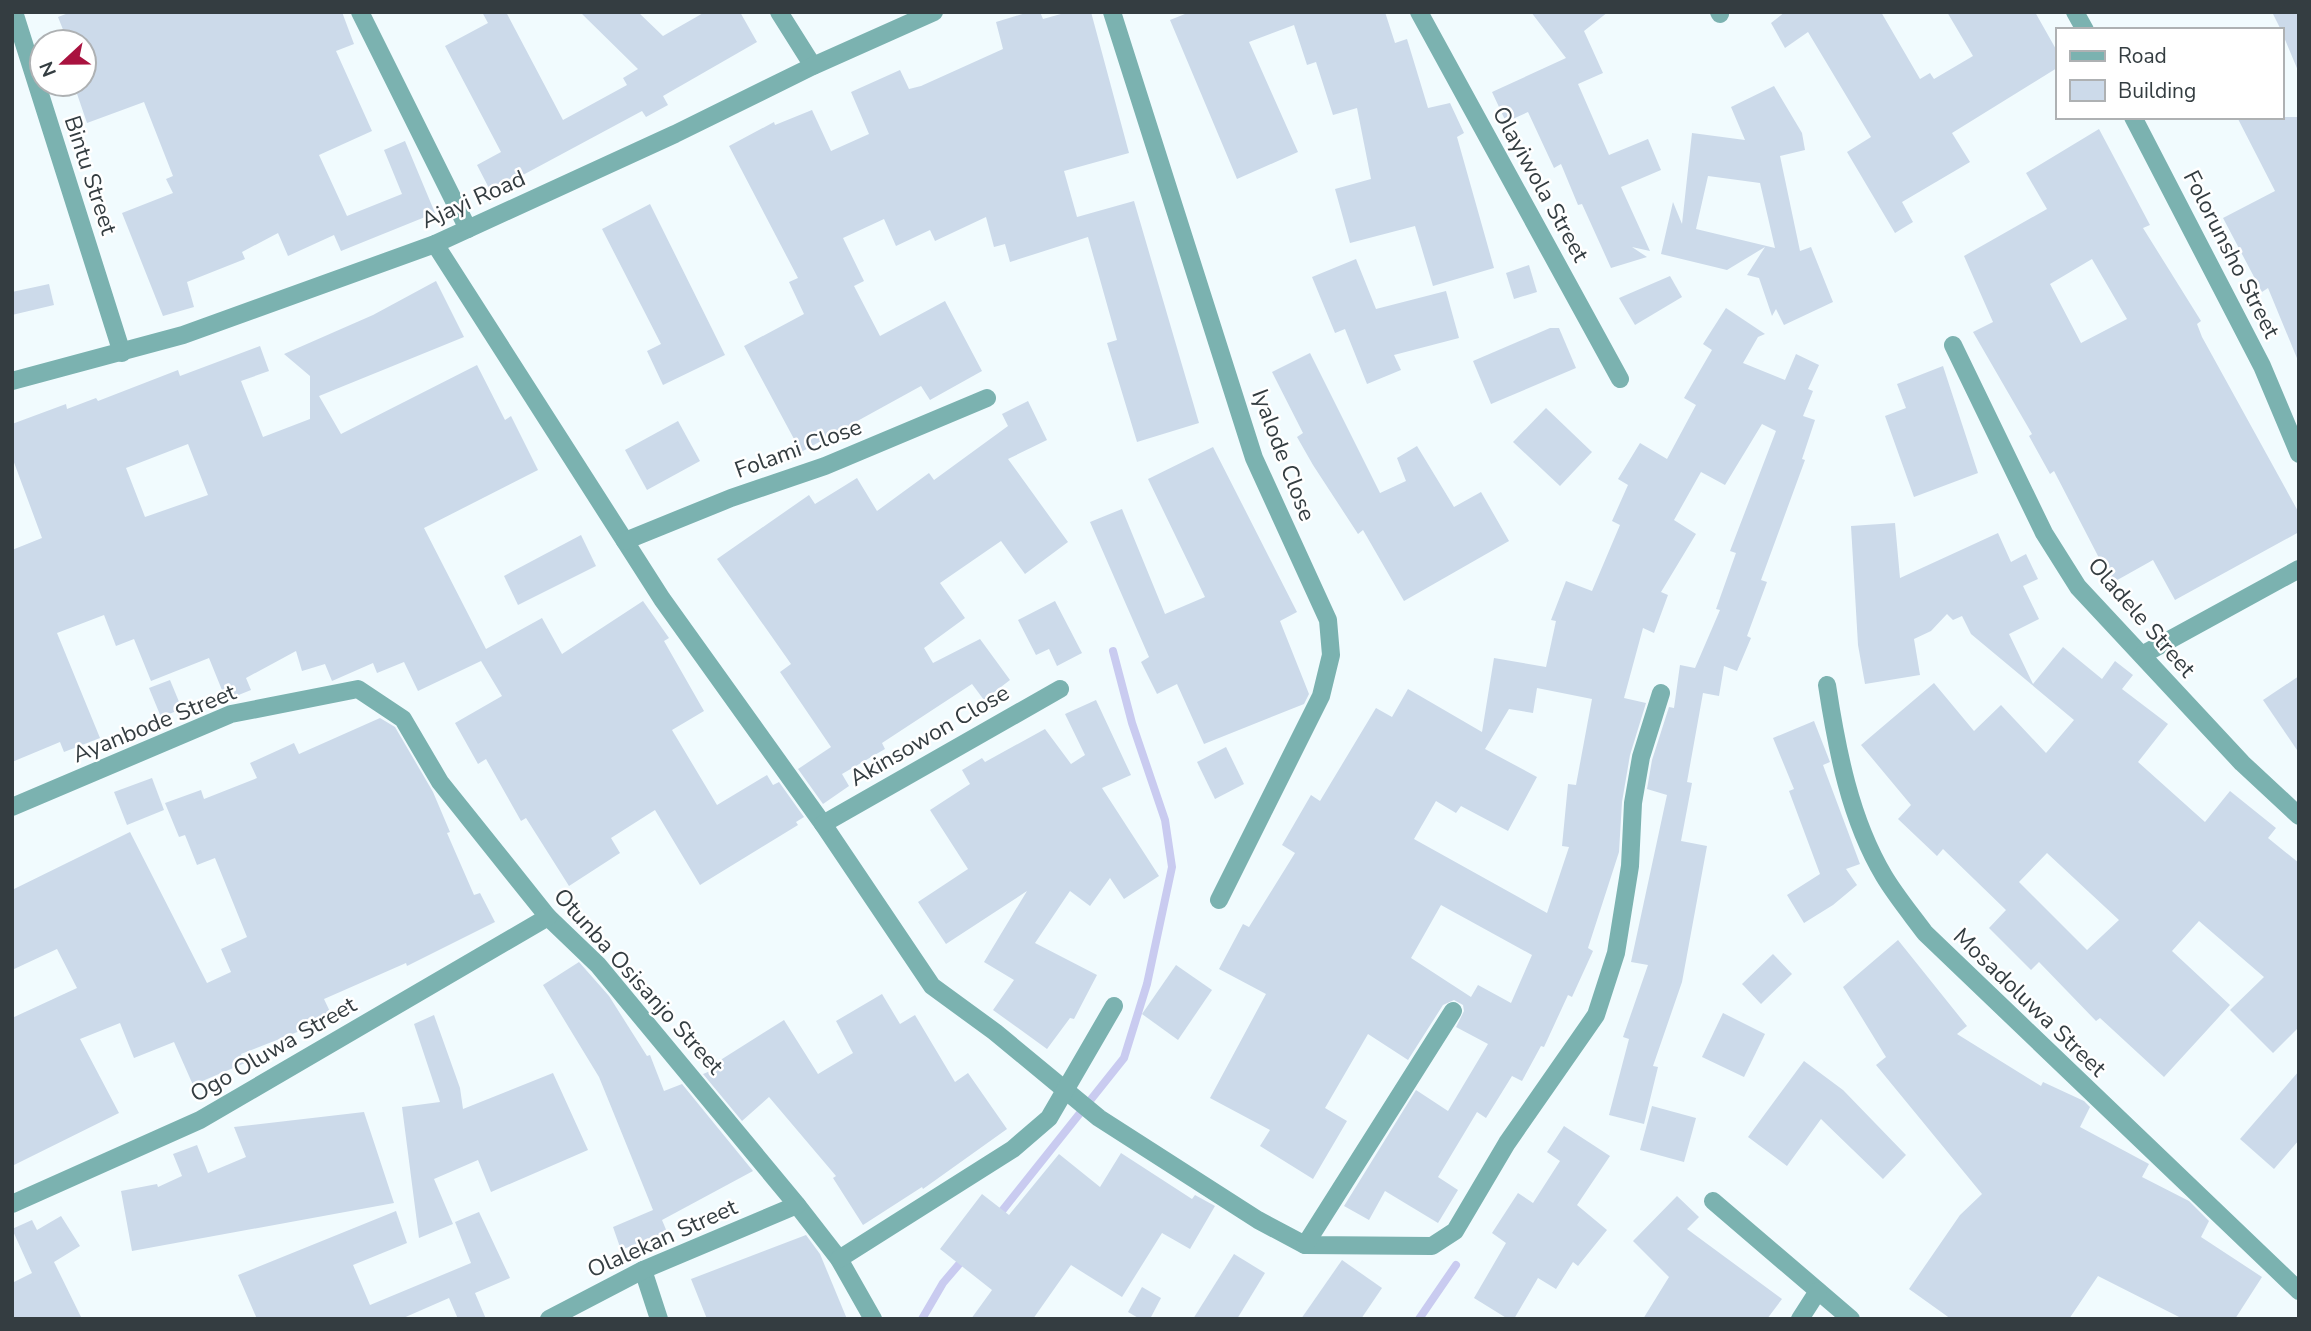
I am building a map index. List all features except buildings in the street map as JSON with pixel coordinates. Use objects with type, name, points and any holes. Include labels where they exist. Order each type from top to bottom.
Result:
[{"type":"street","name":"Bintu Street","points":[[14,12],[122,353]]},
{"type":"street","points":[[360,12],[468,229]]},
{"type":"street","points":[[779,12],[813,66]]},
{"type":"street","name":"Ajayi Road","points":[[12,381],[183,335],[435,244],[934,12]]},
{"type":"street","name":"Iyalode Close","points":[[1112,12],[1254,458],[1328,620],[1331,655],[1321,696],[1219,900]]},
{"type":"street","name":"Olayiwola Street","points":[[1419,12],[1620,379]]},
{"type":"street","points":[[2076,12],[2084,28]]},
{"type":"street","name":"Folorunsho Street","points":[[2134,119],[2262,366],[2299,454]]},
{"type":"street","points":[[435,244],[662,599],[823,824],[932,986],[1099,1118],[1258,1220],[1305,1245],[1432,1246],[1455,1231],[1507,1143],[1596,1015],[1616,953],[1630,866],[1633,803],[1641,757],[1661,693]]},
{"type":"street","name":"Oladele Street","points":[[1953,345],[2044,533],[2078,587],[2242,763],[2299,816]]},
{"type":"street","name":"Folami Close","points":[[625,541],[731,498],[825,466],[987,398]]},
{"type":"street","points":[[2142,655],[2299,569]]},
{"type":"street","name":"Mosadoluwa Street","points":[[1827,685],[1836,746],[1859,821],[1884,875],[1925,933],[2299,1291]]},
{"type":"street","name":"Ayanbode Street","points":[[12,807],[232,714],[358,689]]},
{"type":"street","name":"Otunba Osisanjo Street","points":[[358,689],[404,719],[440,782],[548,917],[598,965],[797,1205],[839,1259],[873,1319]]},
{"type":"street","name":"Akinsowon Close","points":[[823,824],[1060,689]]},
{"type":"street","name":"Ogo Oluwa Street","points":[[12,1204],[200,1120],[548,917]]},
{"type":"street","points":[[839,1259],[1013,1149],[1073,1096],[1114,1006]]},
{"type":"street","points":[[1305,1245],[1453,1011]]},
{"type":"street","points":[[1713,1201],[1851,1319]]},
{"type":"street","name":"Olalekan Street","points":[[549,1319],[643,1270],[797,1205]]},
{"type":"street","points":[[643,1270],[659,1319]]},
{"type":"street","points":[[1800,1319],[1818,1291]]},
{"type":"waterway","points":[[998,1216],[1124,1058],[1147,984],[1172,867],[1165,820],[1132,723],[1113,651]]},
{"type":"waterway","points":[[922,1319],[943,1283],[966,1256]]},
{"type":"waterway","points":[[1419,1319],[1456,1265]]}]
